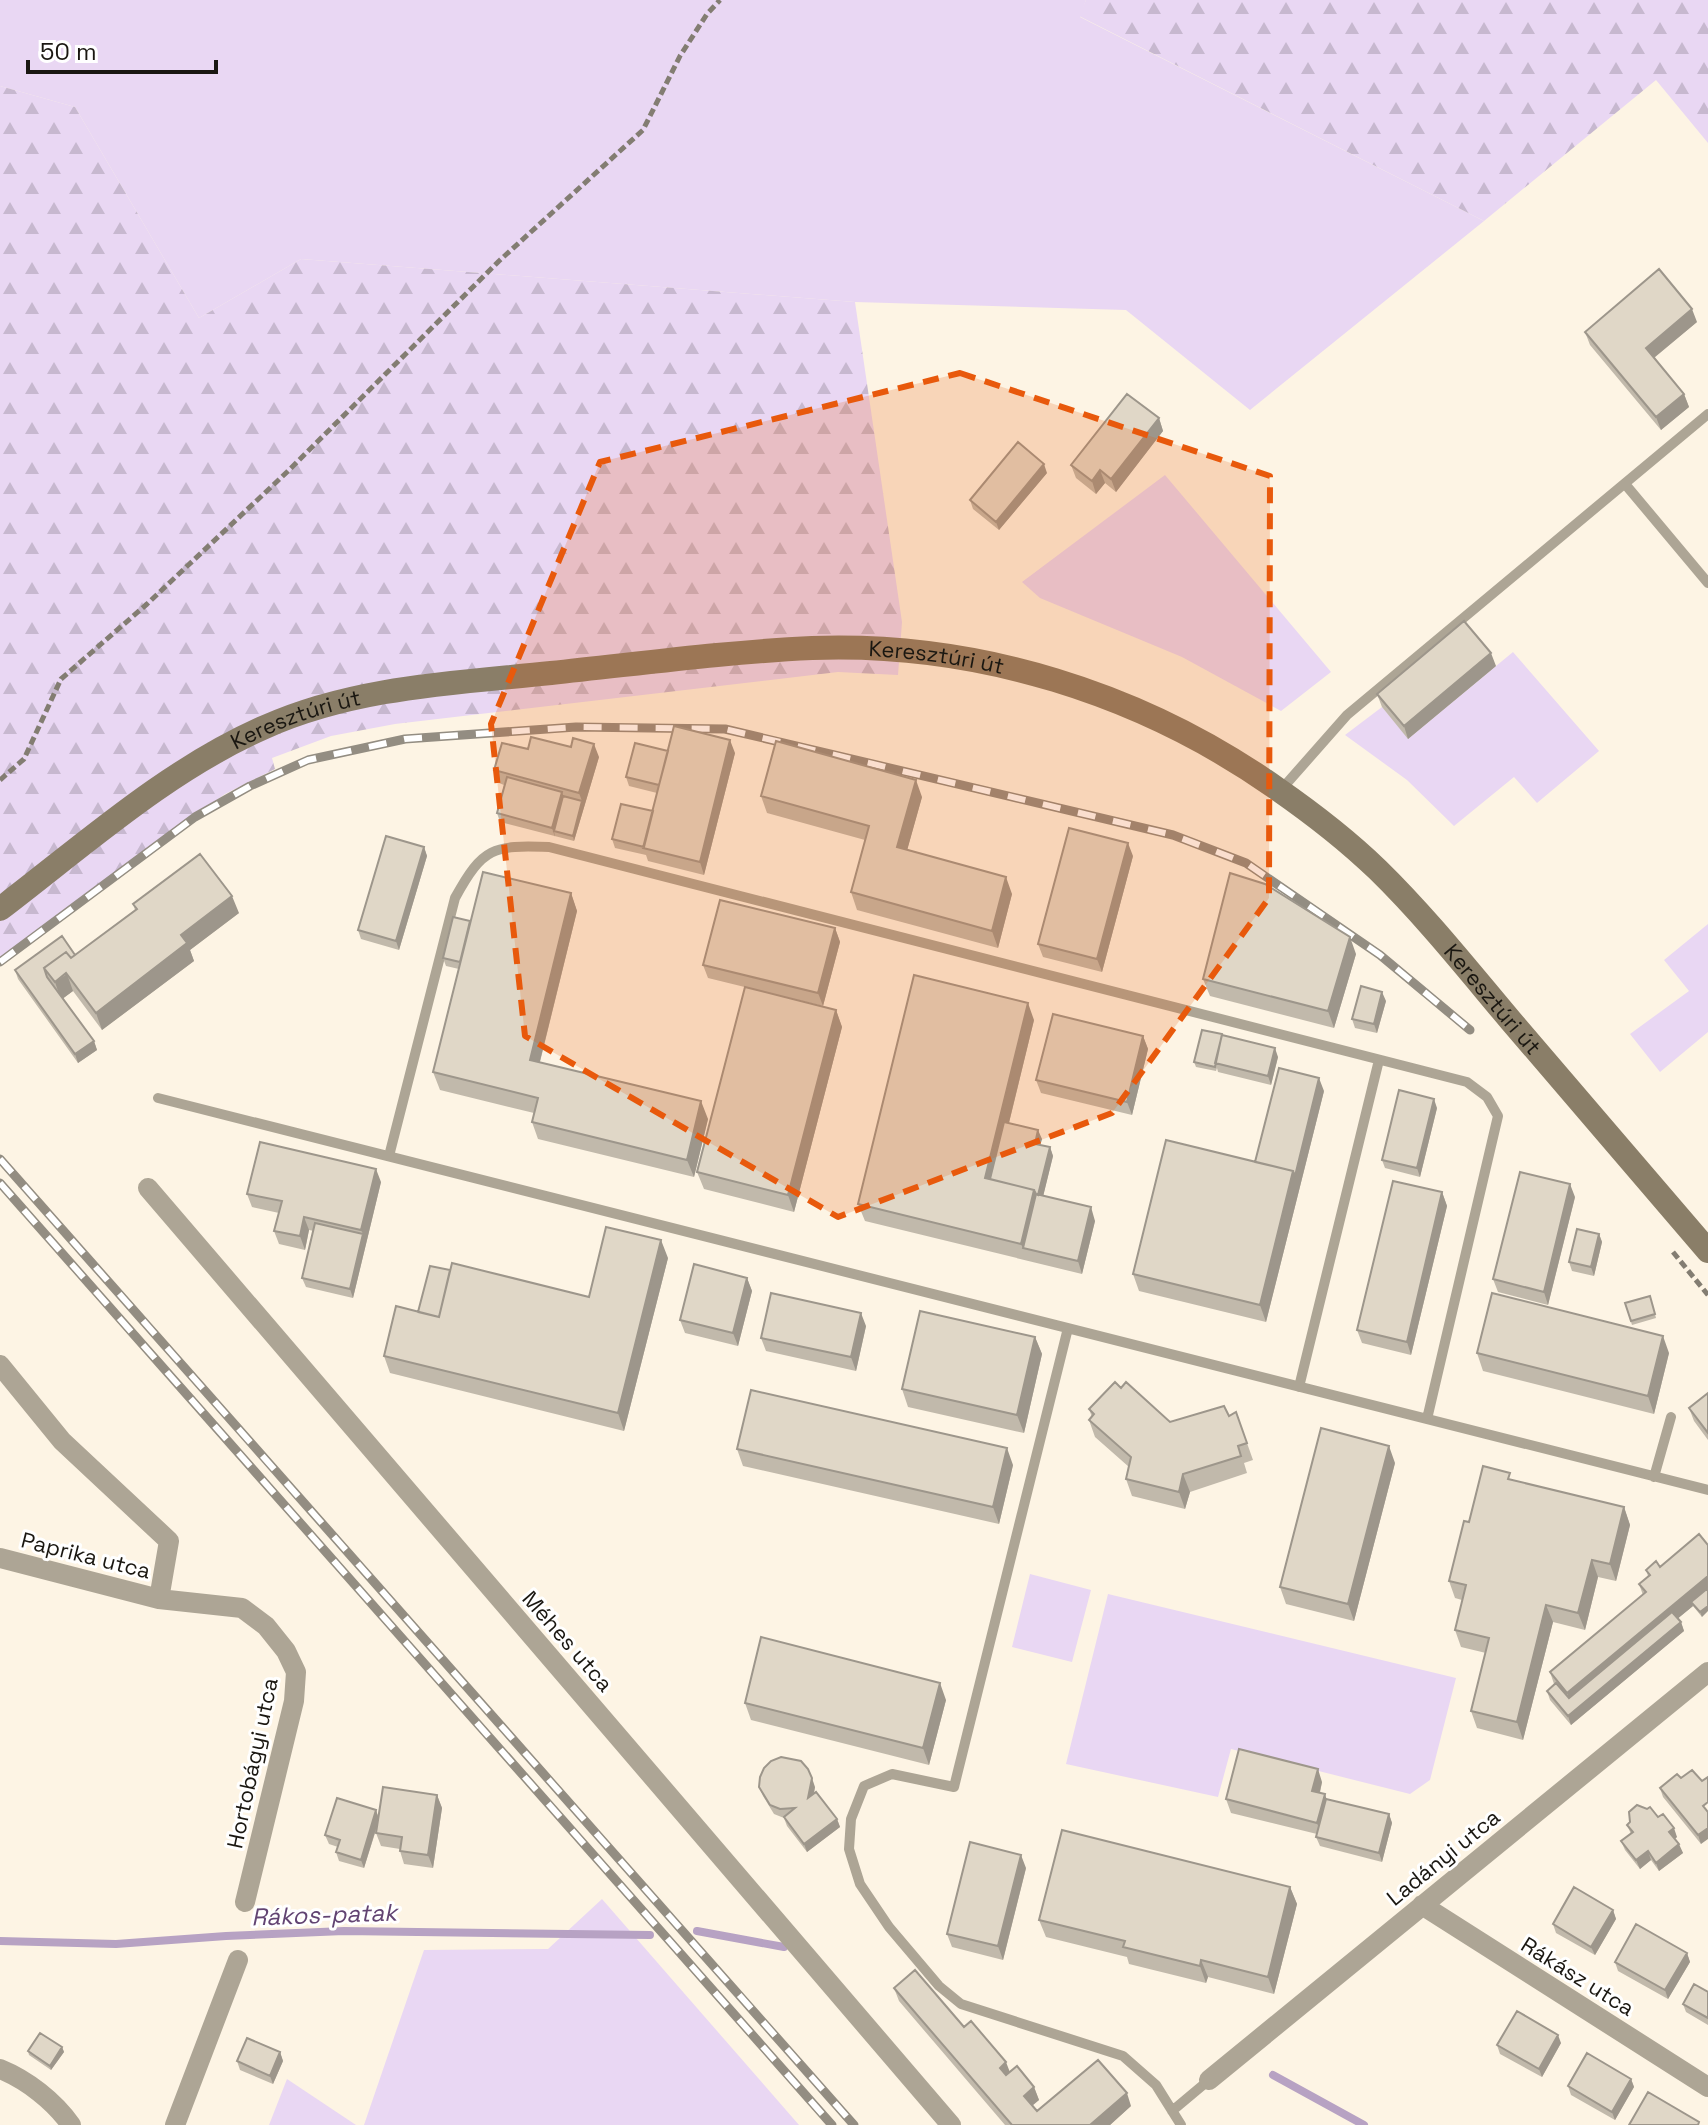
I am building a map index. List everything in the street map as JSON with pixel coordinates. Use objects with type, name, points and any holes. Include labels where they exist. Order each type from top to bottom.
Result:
[{"type":"main road","name":"Keresztúri út","points":[[0,909],[158,788],[264,727],[358,698],[425,686],[816,648],[893,650],[977,660],[1060,680],[1151,716],[1230,757],[1352,846],[1380,872],[1458,959],[1708,1251]]},
{"type":"street","name":"Méhes utca","points":[[148,1188],[951,2125]]},
{"type":"street","points":[[0,1365],[62,1441],[169,1541],[159,1599]]},
{"type":"street","name":"Paprika utca","points":[[0,1558],[159,1599]]},
{"type":"street","name":"Hortobágyi utca","points":[[159,1599],[242,1608],[266,1626],[286,1651],[296,1672],[294,1701],[245,1902]]},
{"type":"street","name":"Ladányi utca","points":[[1209,2080],[1708,1672]]},
{"type":"street","name":"Rákász utca","points":[[1422,1905],[1708,2087]]},
{"type":"street","points":[[175,2125],[238,1960]]},
{"type":"street","points":[[0,2069],[18,2076],[61,2112],[71,2125]]},
{"type":"lane","points":[[1280,791],[1347,715],[1708,414]]},
{"type":"lane","points":[[1625,484],[1708,583]]},
{"type":"lane","points":[[389,1156],[455,898],[469,872],[487,853],[510,846],[549,847],[1467,1082],[1487,1097],[1498,1116],[1427,1419]]},
{"type":"lane","points":[[1299,1387],[1379,1060]]},
{"type":"lane","points":[[158,1098],[1708,1490]]},
{"type":"lane","points":[[1068,1328],[954,1787],[892,1774],[864,1786],[851,1819],[849,1849],[860,1884],[889,1927],[939,1986],[961,2004],[1123,2056],[1156,2085],[1181,2125]]},
{"type":"lane","points":[[1654,1477],[1671,1417]]},
{"type":"lane","points":[[1172,2111],[1209,2080]]},
{"type":"path","points":[[0,780],[24,759],[61,679],[147,604],[276,482],[499,261],[643,130],[680,56],[707,14],[720,0]]},
{"type":"path","points":[[1669,1247],[1708,1295]]},
{"type":"highlighted area","points":[[960,373],[1270,476],[1269,898],[1112,1113],[838,1217],[525,1036],[491,724],[600,462]]},
{"type":"green space","points":[[0,0],[1086,0],[1080,17],[1484,221],[1250,410],[1126,310],[855,302],[301,259],[199,318],[75,107],[0,86]]},
{"type":"green space","points":[[1086,0],[1708,0],[1708,143],[1656,80],[1484,221],[1079,16]]},
{"type":"green space","points":[[0,86],[75,107],[199,318],[301,259],[855,302],[902,622],[898,675],[838,672],[395,724],[331,736],[272,758],[275,769],[225,794],[0,957]]},
{"type":"green space","points":[[1165,475],[1331,672],[1281,711],[1182,657],[1040,598],[1022,582]]},
{"type":"green space","points":[[1513,652],[1599,751],[1537,803],[1514,777],[1454,826],[1407,780],[1345,735],[1382,707],[1409,738]]},
{"type":"green space","points":[[1708,924],[1708,1032],[1660,1072],[1630,1034],[1689,991],[1664,960]]},
{"type":"green space","points":[[1030,1574],[1091,1590],[1072,1662],[1012,1647]]},
{"type":"green space","points":[[1108,1594],[1456,1678],[1430,1780],[1410,1794],[1231,1749],[1218,1797],[1066,1764]]},
{"type":"green space","points":[[602,1899],[799,2125],[364,2125],[424,1950],[548,1949]]},
{"type":"green space","points":[[287,2079],[356,2125],[269,2125]]},
{"type":"building","points":[[1659,269],[1692,309],[1646,348],[1684,394],[1656,417],[1585,332]]},
{"type":"building","points":[[1127,394],[1159,418],[1111,479],[1100,470],[1092,481],[1071,465]]},
{"type":"building","points":[[1018,442],[1044,464],[996,522],[970,500]]},
{"type":"building","points":[[1464,621],[1491,653],[1404,726],[1377,694]]},
{"type":"building","points":[[674,726],[730,740],[700,862],[643,848]]},
{"type":"building","points":[[531,737],[571,747],[573,738],[594,744],[579,793],[494,770],[502,743],[528,749]]},
{"type":"building","points":[[776,741],[916,780],[897,847],[1006,877],[992,931],[851,892],[869,826],[761,796]]},
{"type":"building","points":[[635,743],[668,751],[659,785],[626,777]]},
{"type":"building","points":[[507,777],[562,792],[552,828],[497,813]]},
{"type":"building","points":[[563,796],[582,801],[573,836],[554,831]]},
{"type":"building","points":[[621,804],[653,811],[644,847],[612,839]]},
{"type":"building","points":[[1069,828],[1128,843],[1097,959],[1038,944]]},
{"type":"building","points":[[386,836],[424,847],[396,941],[358,930]]},
{"type":"building","points":[[200,854],[232,896],[181,935],[187,943],[96,1013],[66,973],[55,982],[44,968],[66,952],[71,958],[137,909],[133,904]]},
{"type":"building","points":[[483,872],[571,893],[530,1060],[701,1101],[687,1160],[532,1122],[538,1098],[433,1072]]},
{"type":"building","points":[[1230,873],[1265,884],[1350,937],[1328,1011],[1203,979]]},
{"type":"building","points":[[720,900],[835,928],[818,993],[703,965]]},
{"type":"building","points":[[453,917],[470,921],[460,962],[443,958]]},
{"type":"building","points":[[62,936],[75,955],[71,958],[66,952],[44,968],[47,977],[94,1041],[75,1054],[15,970]]},
{"type":"building","points":[[914,975],[1028,1003],[985,1178],[1034,1190],[1021,1244],[858,1204]]},
{"type":"building","points":[[1361,986],[1382,992],[1374,1024],[1352,1019]]},
{"type":"building","points":[[745,987],[836,1010],[788,1195],[697,1172]]},
{"type":"building","points":[[1053,1014],[1143,1036],[1127,1102],[1036,1080]]},
{"type":"building","points":[[1202,1030],[1222,1034],[1215,1067],[1194,1062]]},
{"type":"building","points":[[1222,1035],[1275,1048],[1268,1076],[1215,1063]]},
{"type":"building","points":[[1279,1068],[1319,1078],[1295,1176],[1293,1171],[1255,1162]]},
{"type":"building","points":[[1399,1090],[1434,1099],[1417,1168],[1382,1160]]},
{"type":"building","points":[[1004,1122],[1038,1130],[1035,1144],[1050,1147],[1038,1195],[1034,1190],[990,1179]]},
{"type":"building","points":[[1166,1140],[1293,1171],[1260,1305],[1133,1274]]},
{"type":"building","points":[[260,1142],[376,1169],[361,1230],[304,1217],[300,1236],[274,1231],[282,1201],[247,1194]]},
{"type":"building","points":[[1520,1172],[1570,1184],[1544,1292],[1493,1279]]},
{"type":"building","points":[[1393,1181],[1442,1192],[1407,1342],[1357,1330]]},
{"type":"building","points":[[1036,1194],[1091,1207],[1078,1261],[1023,1248]]},
{"type":"building","points":[[315,1223],[363,1234],[350,1289],[302,1278]]},
{"type":"building","points":[[606,1227],[661,1240],[618,1413],[384,1356],[396,1306],[439,1317],[452,1263],[589,1297]]},
{"type":"building","points":[[1577,1229],[1599,1234],[1591,1267],[1569,1262]]},
{"type":"building","points":[[694,1264],[747,1278],[733,1333],[680,1320]]},
{"type":"building","points":[[430,1266],[450,1270],[439,1317],[418,1312]]},
{"type":"building","points":[[771,1293],[861,1313],[851,1357],[761,1338]]},
{"type":"building","points":[[1492,1293],[1663,1336],[1648,1396],[1477,1353]]},
{"type":"building","points":[[1650,1296],[1655,1314],[1631,1321],[1625,1303]]},
{"type":"building","points":[[920,1311],[1035,1337],[1017,1415],[902,1389]]},
{"type":"building","points":[[1115,1382],[1121,1388],[1126,1382],[1170,1422],[1224,1406],[1229,1416],[1236,1412],[1247,1443],[1238,1446],[1241,1456],[1183,1474],[1179,1492],[1126,1479],[1131,1457],[1089,1420],[1094,1414],[1089,1409]]},
{"type":"building","points":[[751,1390],[1007,1448],[993,1507],[737,1449]]},
{"type":"building","points":[[1708,1393],[1708,1433],[1689,1408]]},
{"type":"building","points":[[1321,1428],[1389,1446],[1348,1604],[1280,1587]]},
{"type":"building","points":[[1483,1466],[1510,1473],[1508,1479],[1624,1507],[1610,1564],[1592,1560],[1578,1613],[1546,1605],[1517,1722],[1471,1711],[1489,1638],[1455,1630],[1466,1585],[1449,1581],[1464,1521],[1469,1522]]},
{"type":"building","points":[[1699,1534],[1708,1545],[1708,1576],[1567,1693],[1550,1672],[1646,1592],[1639,1584],[1650,1575],[1646,1570],[1656,1561],[1660,1567]]},
{"type":"building","points":[[1708,1588],[1708,1606],[1700,1612],[1691,1602]]},
{"type":"building","points":[[1672,1612],[1681,1622],[1568,1716],[1547,1691],[1556,1683],[1569,1698]]},
{"type":"building","points":[[761,1637],[940,1683],[923,1748],[745,1703]]},
{"type":"building","points":[[1239,1749],[1318,1769],[1312,1791],[1325,1794],[1317,1823],[1226,1799]]},
{"type":"building","points":[[781,1757],[801,1761],[812,1778],[808,1798],[816,1792],[837,1819],[804,1844],[784,1817],[795,1808],[780,1809],[770,1805],[759,1787],[764,1768]]},
{"type":"building","points":[[1692,1770],[1702,1781],[1708,1777],[1708,1802],[1703,1806],[1708,1812],[1708,1828],[1698,1835],[1660,1788],[1677,1774],[1681,1778]]},
{"type":"building","points":[[383,1787],[437,1795],[428,1855],[400,1851],[402,1837],[376,1833]]},
{"type":"building","points":[[337,1798],[376,1810],[361,1860],[336,1852],[340,1840],[325,1835]]},
{"type":"building","points":[[1326,1799],[1389,1814],[1379,1853],[1316,1837]]},
{"type":"building","points":[[1637,1805],[1647,1809],[1650,1807],[1658,1817],[1663,1814],[1674,1828],[1669,1832],[1679,1844],[1656,1863],[1648,1851],[1636,1860],[1621,1841],[1633,1832],[1627,1825],[1630,1822],[1629,1812]]},
{"type":"building","points":[[1062,1830],[1290,1887],[1268,1977],[1201,1960],[1200,1966],[1123,1947],[1125,1941],[1039,1920]]},
{"type":"building","points":[[970,1842],[1021,1855],[998,1946],[947,1934]]},
{"type":"building","points":[[1574,1887],[1613,1910],[1591,1947],[1553,1924]]},
{"type":"building","points":[[1636,1924],[1687,1953],[1665,1990],[1615,1962]]},
{"type":"building","points":[[915,1970],[964,2027],[971,2021],[1006,2062],[1000,2068],[1006,2075],[1017,2066],[1034,2087],[1024,2096],[1037,2111],[1098,2060],[1127,2093],[1090,2125],[1012,2125],[894,1988]]},
{"type":"building","points":[[1694,1984],[1708,1992],[1708,2018],[1683,2004]]},
{"type":"building","points":[[1517,2011],[1558,2035],[1539,2069],[1497,2045]]},
{"type":"building","points":[[40,2033],[62,2047],[50,2066],[28,2051]]},
{"type":"building","points":[[247,2038],[280,2052],[270,2076],[237,2061]]},
{"type":"building","points":[[1587,2053],[1631,2079],[1612,2112],[1568,2086]]},
{"type":"building","points":[[1648,2092],[1699,2122],[1698,2125],[1629,2125]]},
{"type":"waterway","name":"Rákos-patak","points":[[0,1941],[116,1944],[344,1931],[650,1935]]},
{"type":"waterway","name":"Rákos-patak","points":[[697,1931],[784,1947]]},
{"type":"waterway","name":"Rákos-patak","points":[[1273,2075],[1364,2125]]},
{"type":"railway","points":[[0,962],[195,817],[250,786],[308,760],[405,739],[576,727],[725,729],[1173,835],[1246,863],[1380,955],[1470,1030]]},
{"type":"railway","points":[[0,1159],[854,2125]]},
{"type":"railway","points":[[0,1183],[832,2125]]}]
